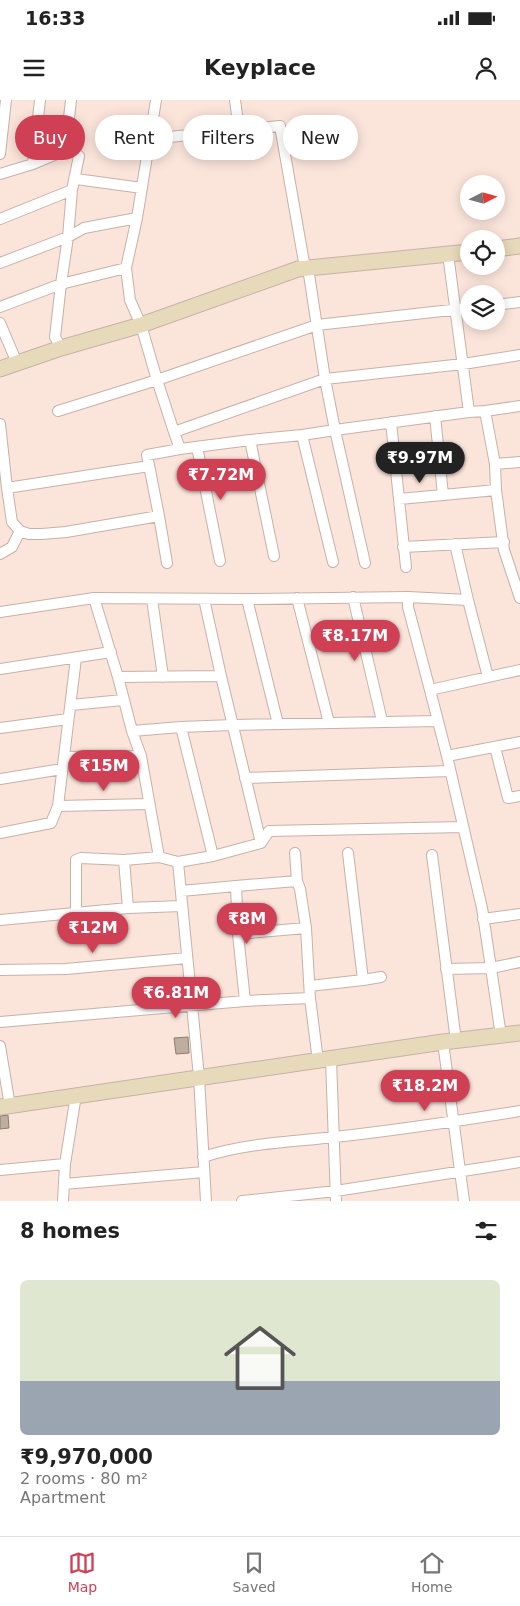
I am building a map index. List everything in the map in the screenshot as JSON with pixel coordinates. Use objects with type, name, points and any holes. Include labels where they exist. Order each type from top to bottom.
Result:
[{"type":"street","points":[[0,154],[6,100]]},
{"type":"street","points":[[33,164],[40,100]]},
{"type":"street","points":[[0,174],[33,164],[59,153],[68,127],[71,100]]},
{"type":"street","points":[[153,115],[156,100]]},
{"type":"street","points":[[235,100],[236,115]]},
{"type":"street","points":[[273,127],[280,126],[307,268],[325,379],[365,563]]},
{"type":"street","points":[[61,348],[55,337],[72,190],[76,179],[78,160]]},
{"type":"street","points":[[146,160],[137,218],[126,268],[130,300],[141,325],[180,449]]},
{"type":"street","points":[[76,179],[142,188]]},
{"type":"street","points":[[0,219],[72,190]]},
{"type":"street","points":[[0,263],[68,237],[84,228],[137,218]]},
{"type":"street","points":[[505,248],[520,246]]},
{"type":"street","points":[[0,369],[61,348],[141,325],[298,269],[460,253]]},
{"type":"street","points":[[448,254],[469,412]]},
{"type":"street","points":[[0,307],[61,284],[126,268]]},
{"type":"street","points":[[505,304],[520,302]]},
{"type":"street","points":[[58,411],[157,380],[317,325],[460,309]]},
{"type":"street","points":[[0,323],[17,362]]},
{"type":"street","points":[[174,432],[325,379],[520,356]]},
{"type":"street","points":[[166,563],[148,455],[180,449],[520,406]]},
{"type":"street","points":[[485,411],[495,464],[496,490],[504,550],[520,598]]},
{"type":"street","points":[[435,416],[444,495]]},
{"type":"street","points":[[390,422],[406,567]]},
{"type":"street","points":[[0,424],[2,457],[12,522],[20,531],[29,534],[66,532],[159,516]]},
{"type":"street","points":[[302,434],[334,562]]},
{"type":"street","points":[[250,440],[274,556]]},
{"type":"street","points":[[197,447],[220,560]]},
{"type":"street","points":[[495,464],[520,462]]},
{"type":"street","points":[[6,488],[149,466]]},
{"type":"street","points":[[399,499],[496,490]]},
{"type":"street","points":[[0,554],[12,547],[20,531]]},
{"type":"street","points":[[403,547],[504,542]]},
{"type":"street","points":[[455,544],[488,676]]},
{"type":"street","points":[[0,612],[94,598],[408,597],[468,600]]},
{"type":"street","points":[[408,597],[408,607],[447,756],[483,919],[501,1036]]},
{"type":"street","points":[[94,598],[141,756],[159,857]]},
{"type":"street","points":[[297,598],[329,723]]},
{"type":"street","points":[[353,598],[382,721]]},
{"type":"street","points":[[152,599],[163,677]]},
{"type":"street","points":[[204,599],[220,676],[261,843]]},
{"type":"street","points":[[247,599],[278,724]]},
{"type":"street","points":[[0,670],[111,652]]},
{"type":"street","points":[[0,833],[51,823],[58,806],[76,658]]},
{"type":"street","points":[[430,690],[520,670]]},
{"type":"street","points":[[118,677],[220,676]]},
{"type":"street","points":[[71,705],[123,700]]},
{"type":"street","points":[[0,728],[68,719]]},
{"type":"street","points":[[132,731],[232,725],[438,721]]},
{"type":"street","points":[[181,727],[213,856]]},
{"type":"street","points":[[447,756],[520,742]]},
{"type":"street","points":[[496,747],[508,798],[520,796]]},
{"type":"street","points":[[64,757],[141,756]]},
{"type":"street","points":[[0,779],[62,769]]},
{"type":"street","points":[[245,778],[450,771]]},
{"type":"street","points":[[58,806],[149,804]]},
{"type":"street","points":[[76,914],[76,860],[82,858],[124,860],[159,857],[178,862],[213,856],[261,843],[269,831],[463,827]]},
{"type":"street","points":[[295,853],[297,881],[306,928],[310,998],[324,1060],[334,1137],[336,1196]]},
{"type":"street","points":[[348,853],[363,980]]},
{"type":"street","points":[[432,855],[446,969],[454,1121],[464,1201]]},
{"type":"street","points":[[124,860],[128,908]]},
{"type":"street","points":[[178,862],[199,1077],[206,1201]]},
{"type":"street","points":[[181,891],[297,881]]},
{"type":"street","points":[[236,886],[238,934],[245,1001]]},
{"type":"street","points":[[0,920],[128,908],[181,906]]},
{"type":"street","points":[[483,919],[520,914]]},
{"type":"street","points":[[238,934],[306,928]]},
{"type":"street","points":[[0,970],[66,969],[187,958]]},
{"type":"street","points":[[446,969],[491,968],[520,962]]},
{"type":"street","points":[[310,986],[381,978]]},
{"type":"street","points":[[0,1022],[245,1001],[310,998]]},
{"type":"street","points":[[0,1046],[5,1106],[76,1094],[449,1041],[520,1033]]},
{"type":"street","points":[[63,1201],[65,1164],[76,1094]]},
{"type":"street","points":[[203,1157],[234,1148],[334,1137],[520,1112]]},
{"type":"street","points":[[242,1201],[336,1196],[520,1162]]},
{"type":"street","points":[[0,1170],[65,1164]]},
{"type":"street","points":[[64,1184],[204,1172]]},
{"type":"building","points":[[188,1037],[189,1053],[176,1054],[174,1038]]},
{"type":"building","points":[[8,1115],[9,1128],[0,1129],[0,1116]]}]
